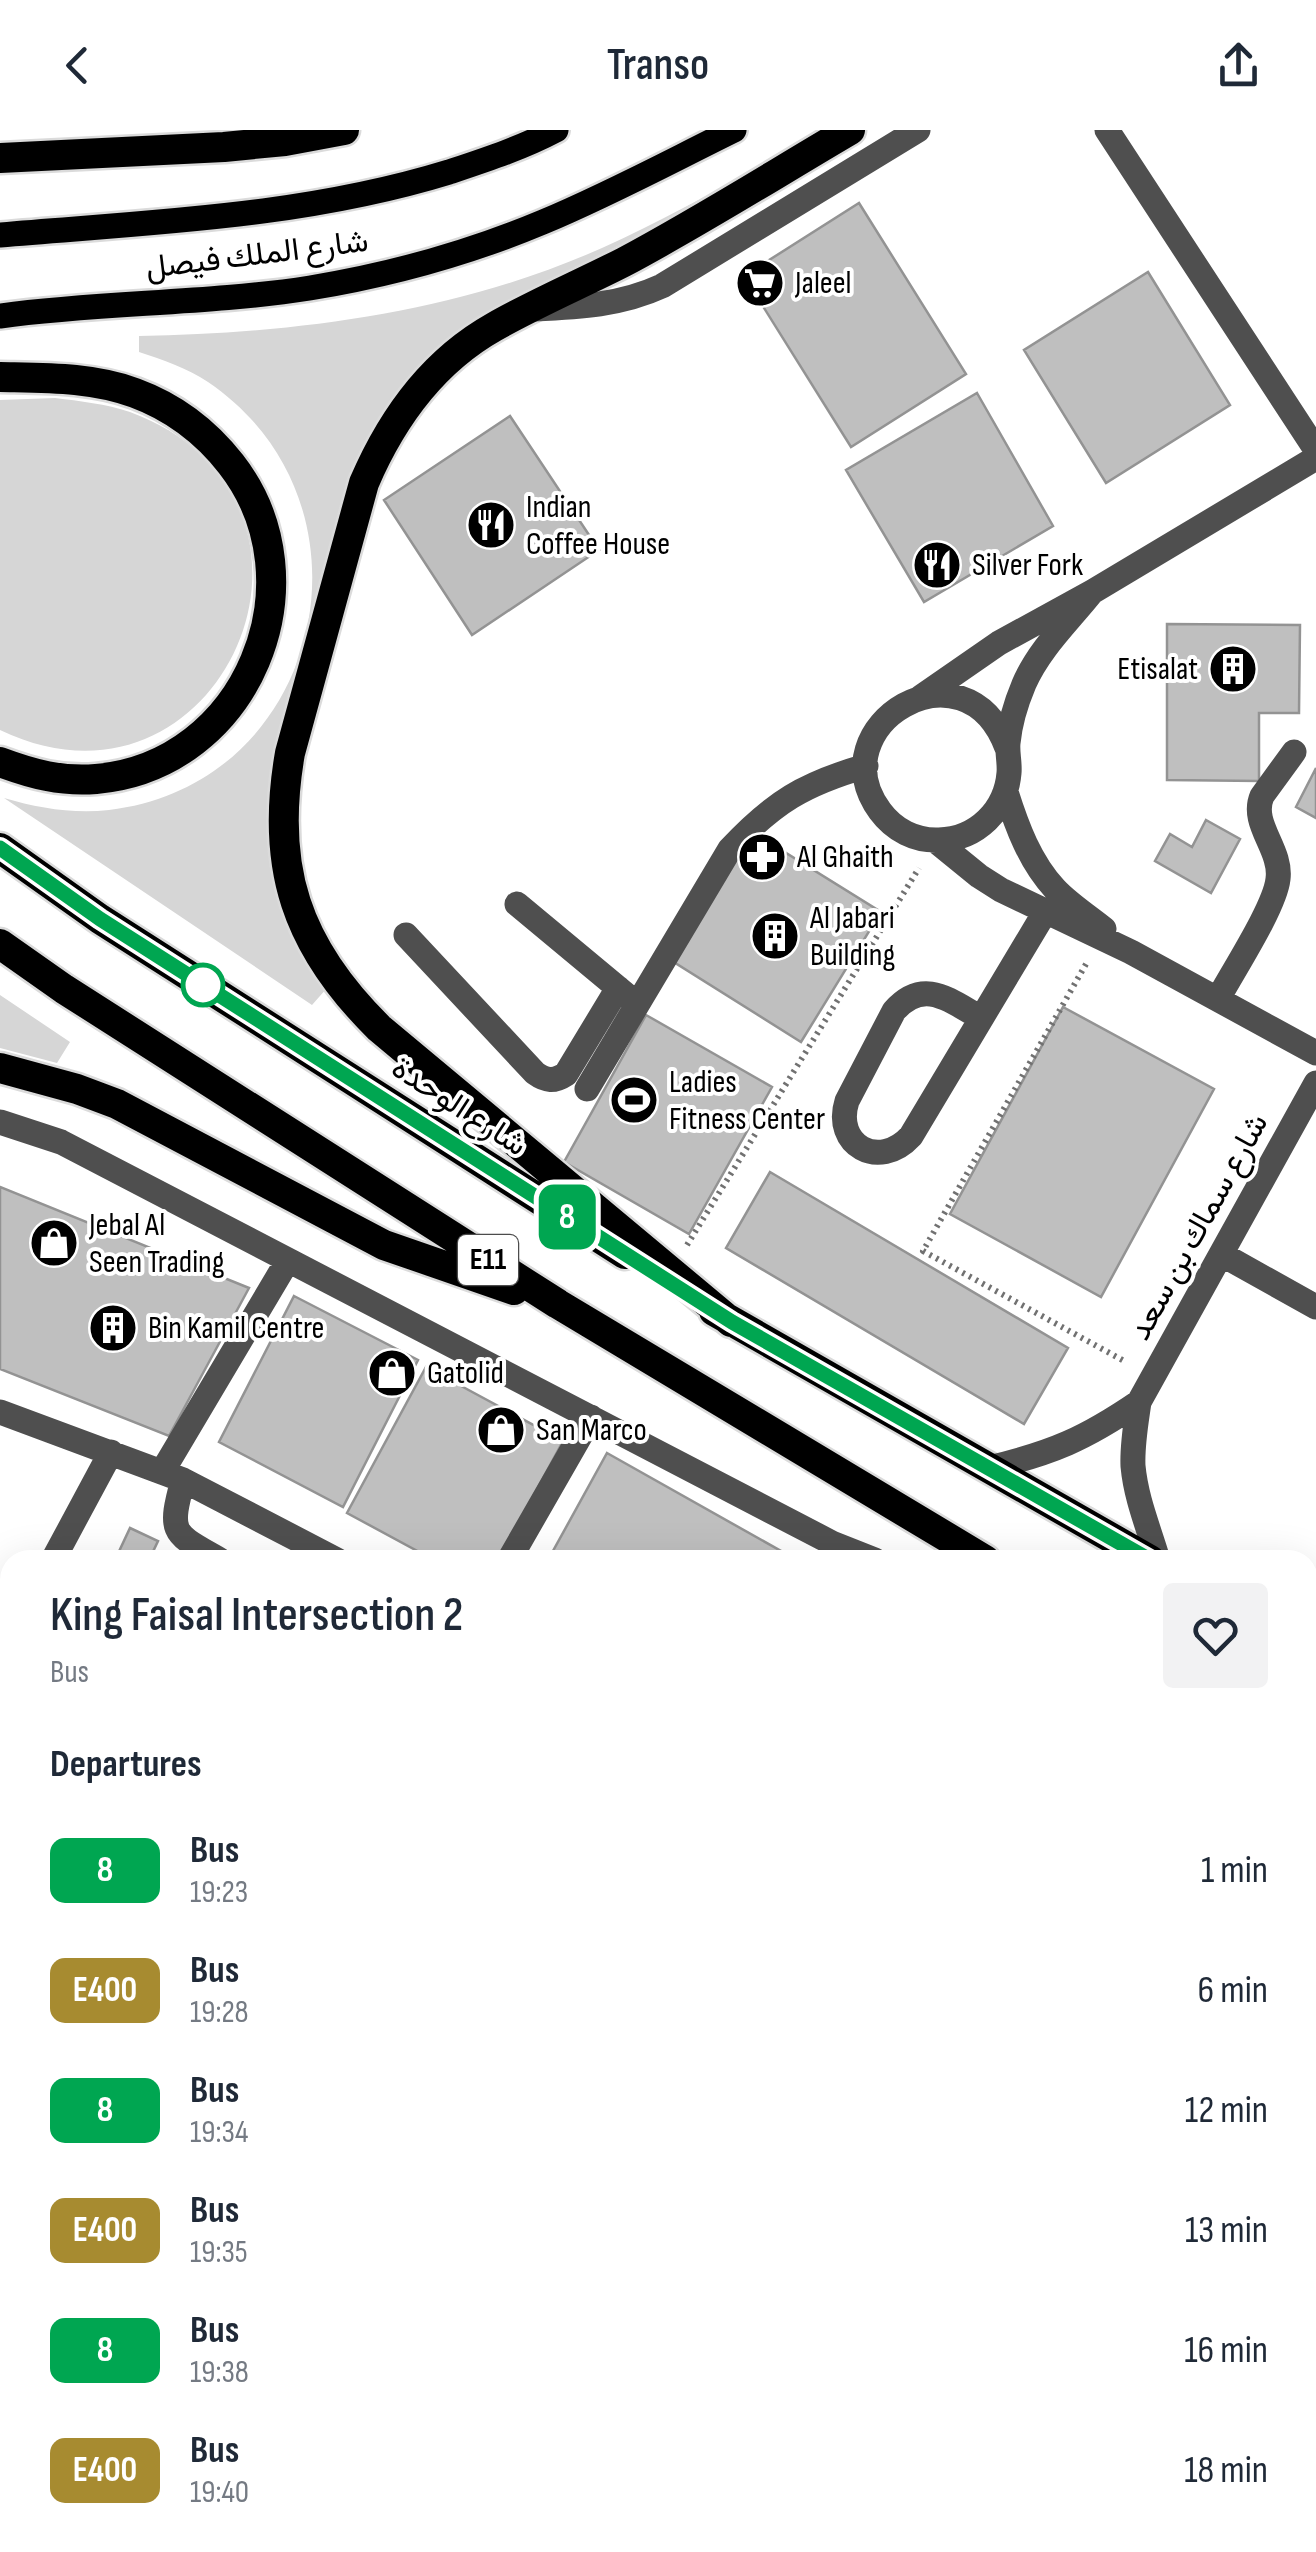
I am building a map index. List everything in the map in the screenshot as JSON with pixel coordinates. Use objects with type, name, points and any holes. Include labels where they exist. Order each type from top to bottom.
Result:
[{"type":"highway","points":[[0,158],[224,147],[344,130]]},
{"type":"highway","points":[[732,1322],[378,1028],[351,1001],[328,971],[296,903],[286,866],[283,809],[290,753],[364,484],[380,446],[428,379],[492,328],[624,262],[850,130]]},
{"type":"highway","points":[[0,377],[66,379],[134,392],[195,426],[242,477],[267,537],[271,570],[271,602],[254,665],[218,719],[192,742],[163,760],[98,779],[64,779],[0,762]]},
{"type":"highway","name":"شارع الوحدة","points":[[0,848],[100,919],[732,1322],[1132,1550]]},
{"type":"highway","name":"E11","points":[[0,944],[64,989],[558,1304],[968,1550]]},
{"type":"highway","points":[[0,1068],[77,1088],[117,1104],[384,1245],[558,1304]]},
{"type":"main road","name":"شارع الملك فيصل","points":[[0,234],[304,206],[422,180],[556,130]]},
{"type":"main road","name":"شارع الملك فيصل","points":[[0,316],[310,288],[426,262],[540,223],[734,130]]},
{"type":"street","points":[[529,309],[592,306],[646,294],[918,130]]},
{"type":"street","points":[[1107,130],[1316,450]]},
{"type":"street","points":[[922,697],[953,697],[981,710],[1002,733],[1007,748],[1010,770],[998,808],[972,833],[954,839],[917,838],[885,818],[874,802],[866,766],[869,747],[888,715],[922,697],[999,643],[1316,458]]},
{"type":"street","points":[[1007,748],[1010,724],[1027,678],[1039,657],[1092,592]]},
{"type":"street","points":[[1218,999],[1276,888],[1278,862],[1260,820],[1259,804],[1294,752]]},
{"type":"street","points":[[406,934],[534,1074],[552,1080],[566,1074],[628,996],[730,849],[753,824],[795,792],[866,766]]},
{"type":"street","points":[[1006,792],[1014,819],[1038,868],[1056,890],[1131,952]]},
{"type":"street","points":[[936,840],[1001,890],[1131,952],[1316,1053]]},
{"type":"street","points":[[517,904],[628,996]]},
{"type":"street","points":[[981,1018],[938,995],[914,995],[902,1002],[843,1112],[849,1136],[857,1145],[880,1154],[892,1152],[911,1136],[1044,912]]},
{"type":"street","points":[[587,1089],[628,996]]},
{"type":"street","name":"شارع سماك بن سعد","points":[[1155,1550],[1133,1464],[1139,1402],[1316,1082]]},
{"type":"street","points":[[0,1122],[61,1142],[851,1550]]},
{"type":"street","points":[[1222,1254],[1316,1307]]},
{"type":"street","points":[[202,1550],[178,1533],[172,1476],[288,1260]]},
{"type":"street","name":"شارع سماك بن سعد","points":[[989,1468],[1034,1457],[1081,1439],[1139,1402]]},
{"type":"street","points":[[0,1412],[172,1476],[316,1550]]},
{"type":"street","points":[[516,1550],[591,1417]]},
{"type":"street","points":[[58,1550],[110,1452]]},
{"type":"path","points":[[671,1272],[936,840]]},
{"type":"path","points":[[1100,939],[922,1251],[1153,1378]]},
{"type":"shaded area","points":[[766,165],[769,169],[520,296],[437,354],[400,388],[372,434],[338,520],[294,697],[276,745],[267,808],[268,840],[281,903],[327,988],[312,1005],[4,798],[56,809],[96,811],[183,789],[241,749],[282,695],[306,632],[312,564],[298,496],[264,434],[208,382],[139,352],[139,336],[316,324],[433,304],[490,289],[602,248]]},
{"type":"shaded area","points":[[55,398],[130,412],[202,455],[241,514],[252,580],[238,644],[202,700],[148,738],[79,751],[0,730],[0,400]]},
{"type":"shaded area","points":[[0,995],[70,1042],[57,1063],[0,1048]]},
{"type":"building","points":[[859,203],[966,374],[851,447],[744,276]]},
{"type":"building","points":[[1148,272],[1230,405],[1106,483],[1024,350]]},
{"type":"building","points":[[977,393],[1053,526],[924,602],[846,470]]},
{"type":"building","name":"Indian Coffee House","points":[[510,416],[599,550],[472,635],[384,500]]},
{"type":"building","name":"Etisalat","points":[[1167,624],[1300,625],[1299,713],[1259,713],[1259,781],[1167,780]]},
{"type":"building","points":[[1316,768],[1316,818],[1296,807]]},
{"type":"building","points":[[1206,820],[1240,839],[1211,893],[1155,861],[1170,834],[1192,847]]},
{"type":"building","name":"Al Jabari Building","points":[[749,830],[881,912],[801,1042],[669,959]]},
{"type":"building","points":[[1063,1007],[1214,1089],[1101,1297],[950,1214]]},
{"type":"building","points":[[646,1015],[772,1087],[689,1234],[564,1162]]},
{"type":"building","points":[[770,1172],[1068,1348],[1024,1424],[726,1248]]},
{"type":"building","name":"Bin Kamil Centre","points":[[0,1187],[249,1288],[169,1436],[0,1369]]},
{"type":"building","points":[[294,1296],[418,1360],[343,1507],[219,1442]]},
{"type":"building","points":[[426,1367],[563,1441],[504,1550],[415,1550],[347,1513]]},
{"type":"building","points":[[607,1453],[779,1550],[554,1550]]},
{"type":"building","points":[[130,1528],[158,1541],[154,1550],[120,1550]]},
{"type":"bus line","name":"8","points":[[0,848],[100,919],[732,1322],[1132,1550]]},
{"type":"place","name":"Jaleel","points":[[760,283]]},
{"type":"place","name":"Indian Coffee House","points":[[491,525]]},
{"type":"place","name":"Silver Fork","points":[[937,565]]},
{"type":"place","name":"Etisalat","points":[[1233,669]]},
{"type":"place","name":"Al Ghaith","points":[[762,857]]},
{"type":"place","name":"Al Jabari Building","points":[[775,936]]},
{"type":"place","name":"Ladies Fitness Center","points":[[634,1100]]},
{"type":"place","name":"Jebal Al Seen Trading","points":[[54,1243]]},
{"type":"place","name":"Bin Kamil Centre","points":[[113,1328]]},
{"type":"place","name":"Gatolid","points":[[392,1373]]},
{"type":"place","name":"San Marco","points":[[501,1430]]}]
